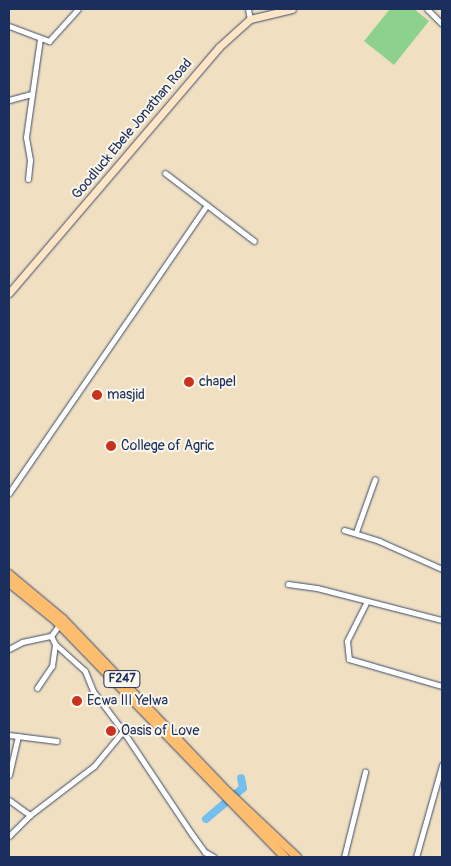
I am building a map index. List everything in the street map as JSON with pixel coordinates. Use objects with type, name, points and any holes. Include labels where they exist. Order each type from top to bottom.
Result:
[{"type":"main road","name":"Goodluck Ebele Jonathan Road","points":[[9,293],[219,47],[250,20],[292,9]]},
{"type":"main road","name":"F247","points":[[9,574],[84,640],[225,794]]},
{"type":"main road","name":"F247","points":[[9,583],[59,625],[285,857]]},
{"type":"main road","name":"F247","points":[[234,803],[297,857]]},
{"type":"street","points":[[9,26],[40,39],[51,40],[78,9]]},
{"type":"street","points":[[248,9],[250,20]]},
{"type":"street","points":[[426,9],[442,24]]},
{"type":"street","points":[[28,180],[30,160],[26,137],[40,39]]},
{"type":"street","points":[[9,100],[32,94]]},
{"type":"street","points":[[165,173],[254,241]]},
{"type":"street","points":[[9,493],[207,205]]},
{"type":"street","points":[[356,532],[375,480]]},
{"type":"street","points":[[344,530],[356,532],[442,569]]},
{"type":"street","points":[[288,584],[317,588],[442,620]]},
{"type":"street","points":[[367,601],[347,641],[349,660],[442,686]]},
{"type":"street","points":[[9,649],[22,642],[51,636],[59,625]]},
{"type":"street","points":[[51,636],[55,644],[85,671],[93,690],[184,821],[204,855],[214,857]]},
{"type":"street","points":[[37,688],[52,666],[55,644]]},
{"type":"street","points":[[9,836],[30,815],[94,766],[123,731]]},
{"type":"street","points":[[9,735],[57,741]]},
{"type":"street","points":[[9,775],[18,736]]},
{"type":"street","points":[[416,857],[442,765]]},
{"type":"street","points":[[344,857],[365,772]]},
{"type":"street","points":[[9,800],[30,815]]},
{"type":"green space","points":[[390,9],[414,9],[429,21],[394,65],[364,41]]},
{"type":"waterway","points":[[206,819],[243,788],[241,778]]},
{"type":"place","name":"chapel","points":[[189,382]]},
{"type":"place","name":"masjid","points":[[97,395]]},
{"type":"place","name":"College of Agric","points":[[111,446]]},
{"type":"place","name":"Ecwa III Yelwa","points":[[77,701]]},
{"type":"place","name":"Oasis of Love","points":[[111,731]]}]
